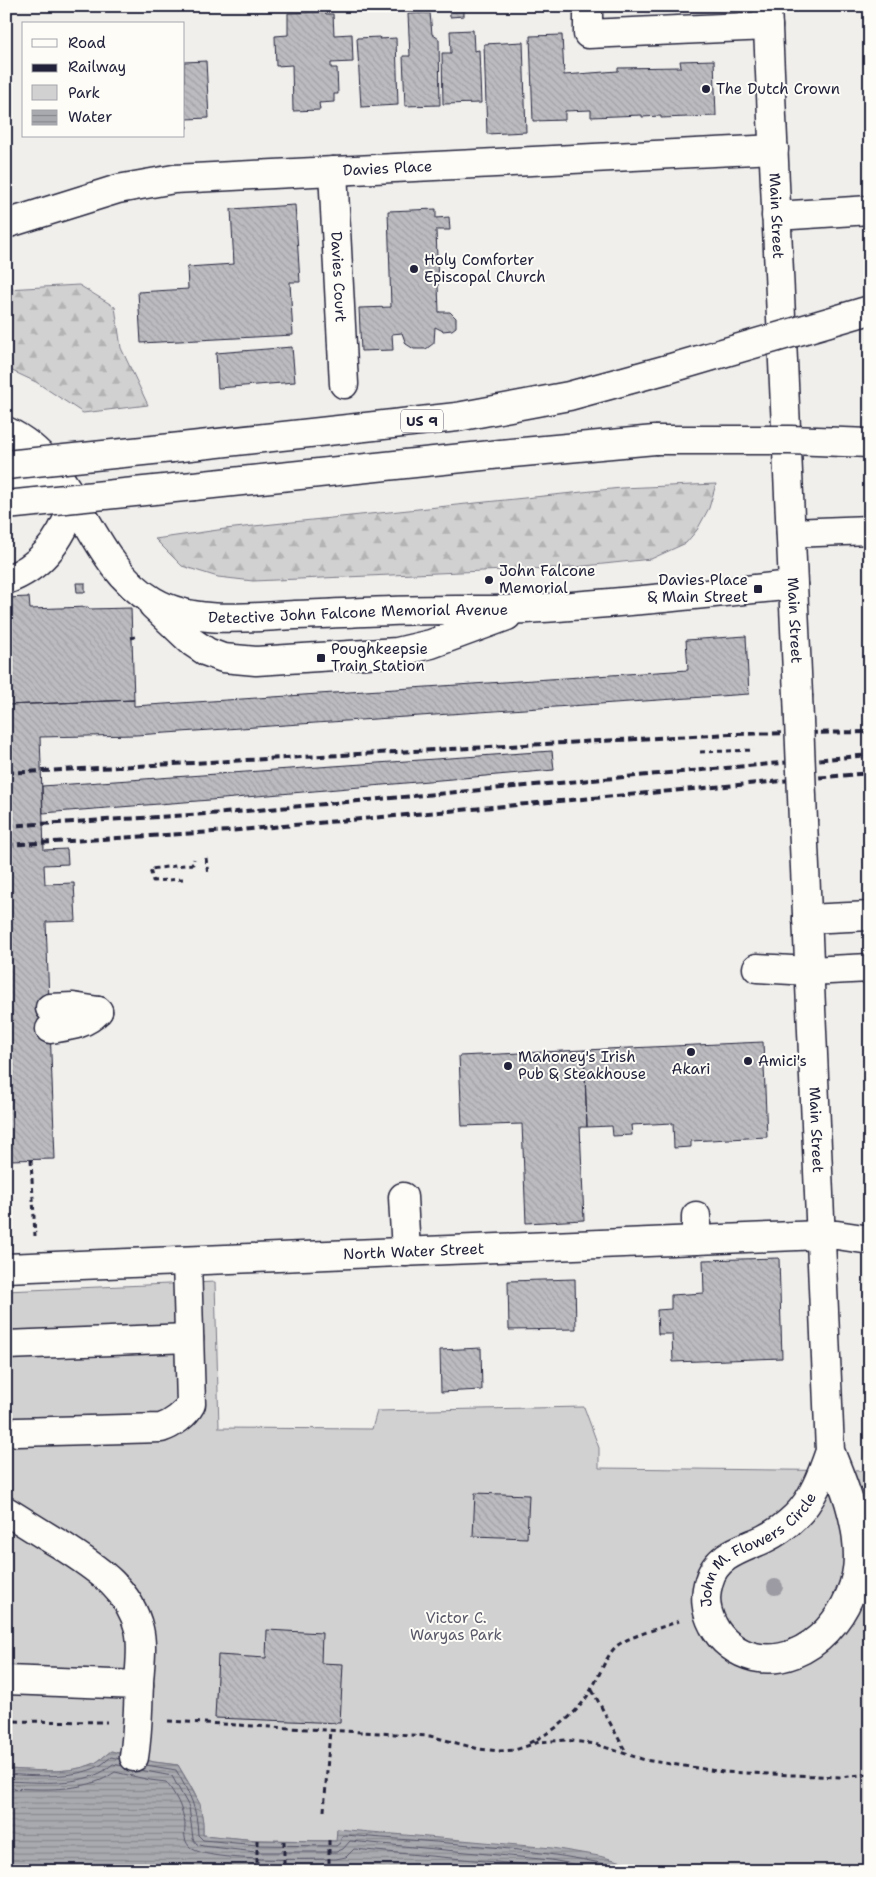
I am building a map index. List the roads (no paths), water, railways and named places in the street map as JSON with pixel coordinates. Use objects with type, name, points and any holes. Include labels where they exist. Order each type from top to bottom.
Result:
[{"type":"main road","points":[[588,6],[588,34],[767,16]]},
{"type":"main road","name":"Main Street","points":[[767,16],[821,1235]]},
{"type":"main road","name":"Davies Place","points":[[6,224],[93,196],[144,183],[200,177],[774,149]]},
{"type":"main road","name":"Davies Court","points":[[333,171],[344,384]]},
{"type":"main road","points":[[776,216],[870,210]]},
{"type":"main road","name":"US 9","points":[[6,465],[457,417],[569,396],[870,310]]},
{"type":"main road","name":"Detective John Falcone Memorial Avenue","points":[[6,431],[26,442],[53,469],[117,569],[138,590],[172,610],[196,615],[220,617],[429,610],[526,609],[793,585]]},
{"type":"main road","points":[[6,505],[655,440],[790,440],[870,443]]},
{"type":"main road","points":[[6,484],[45,487],[73,499],[61,534],[48,552],[30,568],[6,580]]},
{"type":"main road","points":[[791,533],[870,530]]},
{"type":"main road","points":[[138,590],[192,642],[207,652],[223,658],[239,660],[321,658],[414,649],[526,609]]},
{"type":"main road","points":[[807,919],[870,916]]},
{"type":"main road","points":[[757,968],[809,971],[870,968]]},
{"type":"main road","points":[[403,1197],[406,1252]]},
{"type":"main road","name":"North Water Street","points":[[6,1268],[406,1252],[696,1228],[821,1235],[836,1234],[870,1240]]},
{"type":"main road","name":"John M. Flowers Circle","points":[[821,1235],[830,1451],[852,1512],[858,1558],[850,1591],[836,1620],[815,1642],[802,1650],[776,1659],[748,1656],[735,1649],[716,1631],[708,1610],[707,1591],[712,1572],[727,1556],[769,1536],[794,1518],[810,1498],[830,1451]]},
{"type":"main road","points":[[17,1432],[161,1428],[187,1412],[191,1404],[187,1261]]},
{"type":"main road","points":[[6,1345],[189,1338]]},
{"type":"main road","points":[[6,1511],[97,1568],[125,1597],[134,1614],[139,1630],[140,1648],[138,1721],[134,1757]]},
{"type":"main road","points":[[6,1680],[139,1685]]},
{"type":"water","points":[[111,1751],[154,1762],[178,1765],[200,1804],[203,1835],[257,1840],[336,1841],[337,1829],[552,1848],[599,1856],[659,1871],[6,1871],[6,1769],[51,1771],[74,1769],[95,1763]]},
{"type":"railway","points":[[6,773],[730,734],[870,732]]},
{"type":"railway","points":[[6,826],[224,813],[870,755]]},
{"type":"railway","points":[[6,845],[228,831],[870,773]]},
{"type":"place","name":"The Dutch Crown","points":[[706,89]]},
{"type":"place","name":"Holy Comforter Episcopal Church","points":[[414,269]]},
{"type":"place","name":"John Falcone Memorial","points":[[489,580]]},
{"type":"place","name":"Davies Place & Main Street","points":[[758,589]]},
{"type":"place","name":"Poughkeepsie Train Station","points":[[321,658]]},
{"type":"place","name":"Akari","points":[[691,1052]]},
{"type":"place","name":"Amici's","points":[[748,1061]]},
{"type":"place","name":"Mahoney's Irish Pub & Steakhouse","points":[[508,1066]]},
{"type":"park label","name":"Victor C. Waryas Park","points":[[456,1626]]}]
